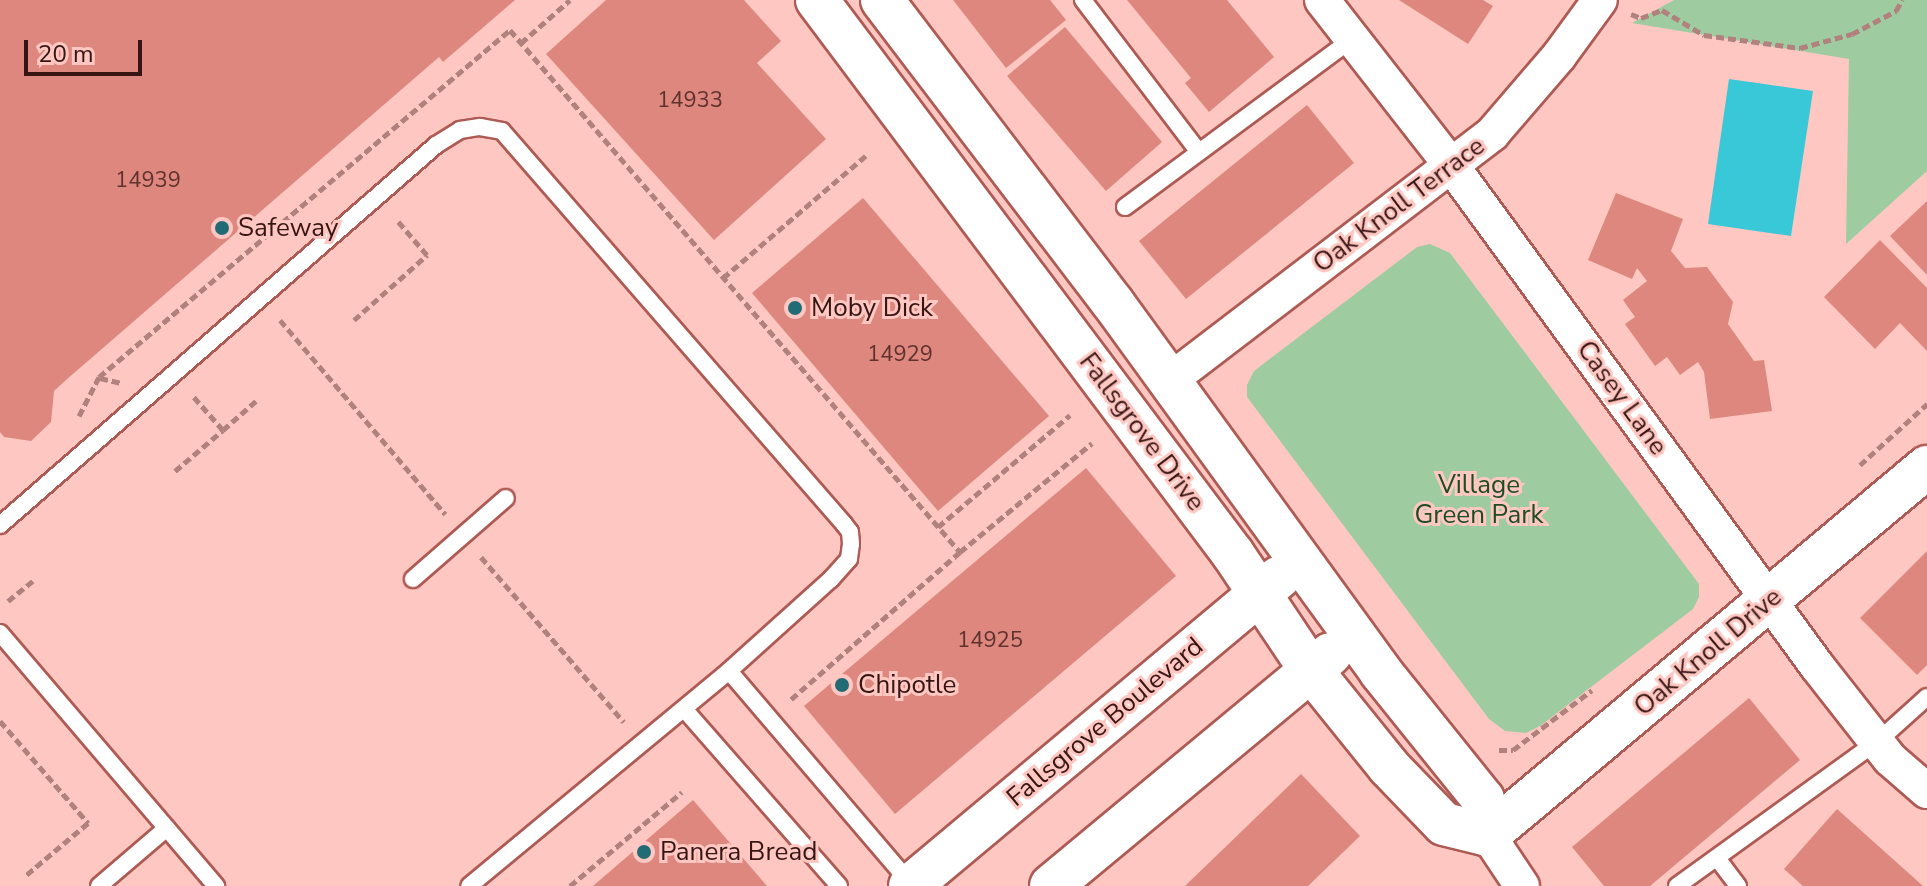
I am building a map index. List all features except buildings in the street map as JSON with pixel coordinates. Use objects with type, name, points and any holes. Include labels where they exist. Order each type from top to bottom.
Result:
[{"type":"street","name":"Fallsgrove Drive","points":[[817,0],[1172,471],[1310,669],[1389,767],[1444,824],[1488,835]]},
{"type":"street","name":"Fallsgrove Drive","points":[[882,0],[1302,559],[1355,635],[1483,799],[1488,835],[1522,886]]},
{"type":"street","name":"Casey Lane","points":[[1322,0],[1451,165],[1769,601],[1890,759],[1927,791]]},
{"type":"street","name":"Oak Knoll Terrace","points":[[1169,381],[1492,134],[1559,56],[1614,6]]},
{"type":"street","name":"Oak Knoll Drive","points":[[1488,835],[1927,467]]},
{"type":"street","name":"Fallsgrove Boulevard","points":[[911,885],[1302,559]]},
{"type":"street","points":[[1051,886],[1310,669],[1355,635]]},
{"type":"lane","points":[[1083,0],[1198,151]]},
{"type":"lane","points":[[1125,207],[1353,38]]},
{"type":"lane","points":[[0,525],[436,145],[460,130],[480,127],[502,131],[850,532],[849,559],[685,710],[469,886]]},
{"type":"lane","points":[[413,579],[506,498]]},
{"type":"lane","points":[[1,635],[216,886]]},
{"type":"lane","points":[[729,671],[911,885]]},
{"type":"lane","points":[[1677,886],[1877,742],[1927,697]]},
{"type":"lane","points":[[685,710],[839,886]]},
{"type":"lane","points":[[99,886],[167,828]]},
{"type":"lane","points":[[1717,858],[1738,886]]},
{"type":"path","points":[[521,43],[570,0]]},
{"type":"path","points":[[1614,6],[1641,18],[1662,10],[1704,35],[1800,48],[1852,34],[1896,11],[1902,0]]},
{"type":"path","points":[[77,418],[99,377],[510,30],[960,552]]},
{"type":"path","points":[[382,138],[383,147]]},
{"type":"path","points":[[723,278],[869,153]]},
{"type":"path","points":[[354,320],[427,255],[397,220]]},
{"type":"path","points":[[232,265],[240,276]]},
{"type":"path","points":[[280,320],[455,526]]},
{"type":"path","points":[[99,377],[129,385]]},
{"type":"path","points":[[193,396],[223,430]]},
{"type":"path","points":[[175,471],[256,401]]},
{"type":"path","points":[[1858,467],[1927,404]]},
{"type":"path","points":[[938,527],[1070,415]]},
{"type":"path","points":[[789,702],[960,552],[1092,443]]},
{"type":"path","points":[[478,554],[628,728]]},
{"type":"path","points":[[8,601],[33,581]]},
{"type":"path","points":[[1494,747],[1502,751],[1513,750],[1600,684]]},
{"type":"path","points":[[0,721],[88,823],[25,876]]},
{"type":"path","points":[[570,886],[682,792]]},
{"type":"green space","points":[[1674,0],[1927,0],[1927,171],[1846,244],[1849,59],[1632,23]]},
{"type":"green space","name":"Village Green Park","points":[[1430,244],[1450,253],[1699,584],[1699,597],[1693,609],[1540,726],[1526,733],[1505,731],[1489,719],[1247,397],[1247,385],[1254,371],[1417,247]]},
{"type":"water","points":[[1729,79],[1813,91],[1791,236],[1708,224]]},
{"type":"place","name":"Safeway","points":[[222,228]]},
{"type":"place","name":"Moby Dick","points":[[795,308]]},
{"type":"place","name":"Chipotle","points":[[842,685]]},
{"type":"place","name":"Panera Bread","points":[[644,852]]}]
